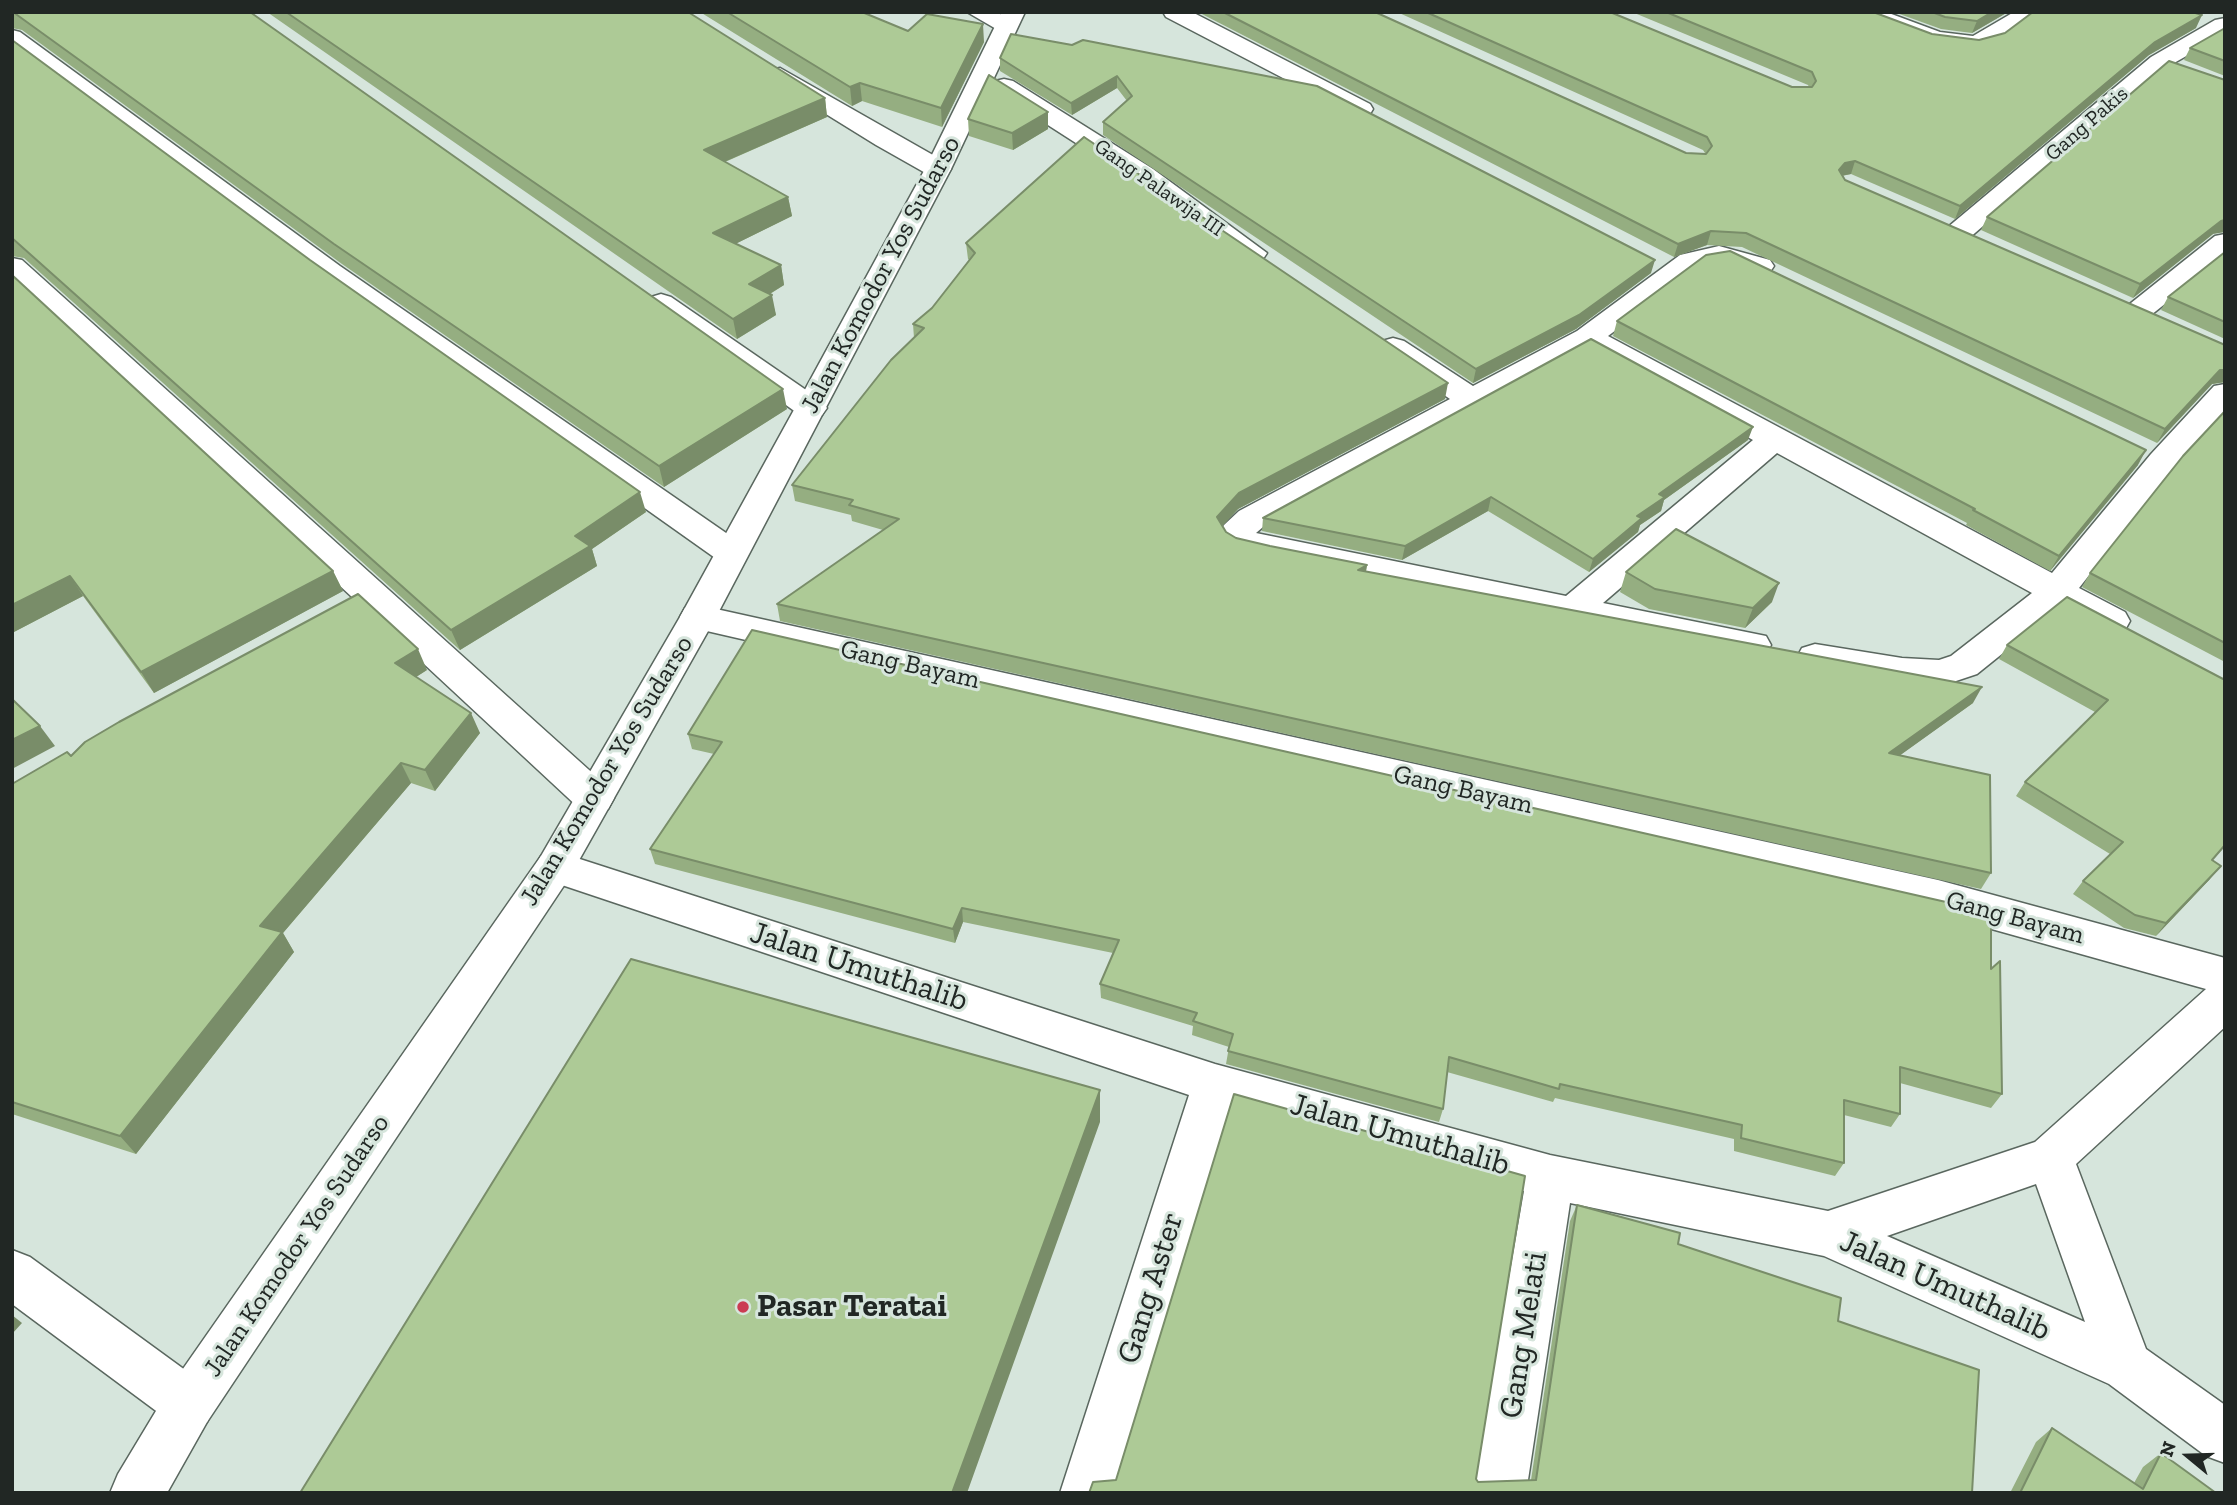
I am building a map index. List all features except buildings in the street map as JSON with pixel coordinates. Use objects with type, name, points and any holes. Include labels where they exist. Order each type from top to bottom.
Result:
[{"type":"street","points":[[1174,12],[1382,120]]},
{"type":"street","points":[[1864,12],[1936,39],[1974,43],[1990,38],[2030,12]]},
{"type":"street","points":[[2188,16],[2224,25]]},
{"type":"street","name":"Jalan Komodor Yos Sudarso","points":[[137,1493],[189,1404],[555,867],[698,617],[730,552],[811,408],[938,169],[985,75],[999,17]]},
{"type":"street","name":"Gang Pakis","points":[[1959,234],[2159,62],[2224,25]]},
{"type":"street","points":[[12,37],[330,272],[730,552]]},
{"type":"street","points":[[759,62],[885,140],[938,169]]},
{"type":"street","points":[[2159,62],[2192,74]]},
{"type":"street","name":"Gang Palawija III","points":[[985,75],[1144,175],[1273,266]]},
{"type":"street","points":[[2136,313],[2225,242]]},
{"type":"street","points":[[1785,278],[1750,262],[1719,254],[1663,266],[1588,337],[1470,398],[1241,525],[1236,533],[1238,538],[1269,549],[1817,657],[1902,671],[1941,673],[1964,665],[2056,592],[2149,455],[2225,393]]},
{"type":"street","points":[[12,266],[594,798]]},
{"type":"street","points":[[642,289],[811,408]]},
{"type":"street","points":[[1366,328],[1470,398]]},
{"type":"street","points":[[1588,337],[2141,637]]},
{"type":"street","points":[[1573,609],[1775,438]]},
{"type":"street","points":[[334,614],[370,595]]},
{"type":"street","name":"Gang Bayam","points":[[698,617],[1938,897],[2225,976]]},
{"type":"street","name":"Jalan Umuthalib","points":[[555,867],[1215,1084],[1550,1177],[1828,1234],[2127,1366],[2225,1437]]},
{"type":"street","points":[[1828,1234],[2050,1158],[2225,999]]},
{"type":"street","name":"Gang Aster","points":[[1087,1493],[1215,1084]]},
{"type":"street","points":[[2050,1158],[2127,1366]]},
{"type":"street","name":"Gang Melati","points":[[1499,1493],[1550,1177]]},
{"type":"street","points":[[12,1274],[189,1404]]},
{"type":"place","name":"Pasar Teratai","points":[[743,1307]]}]
